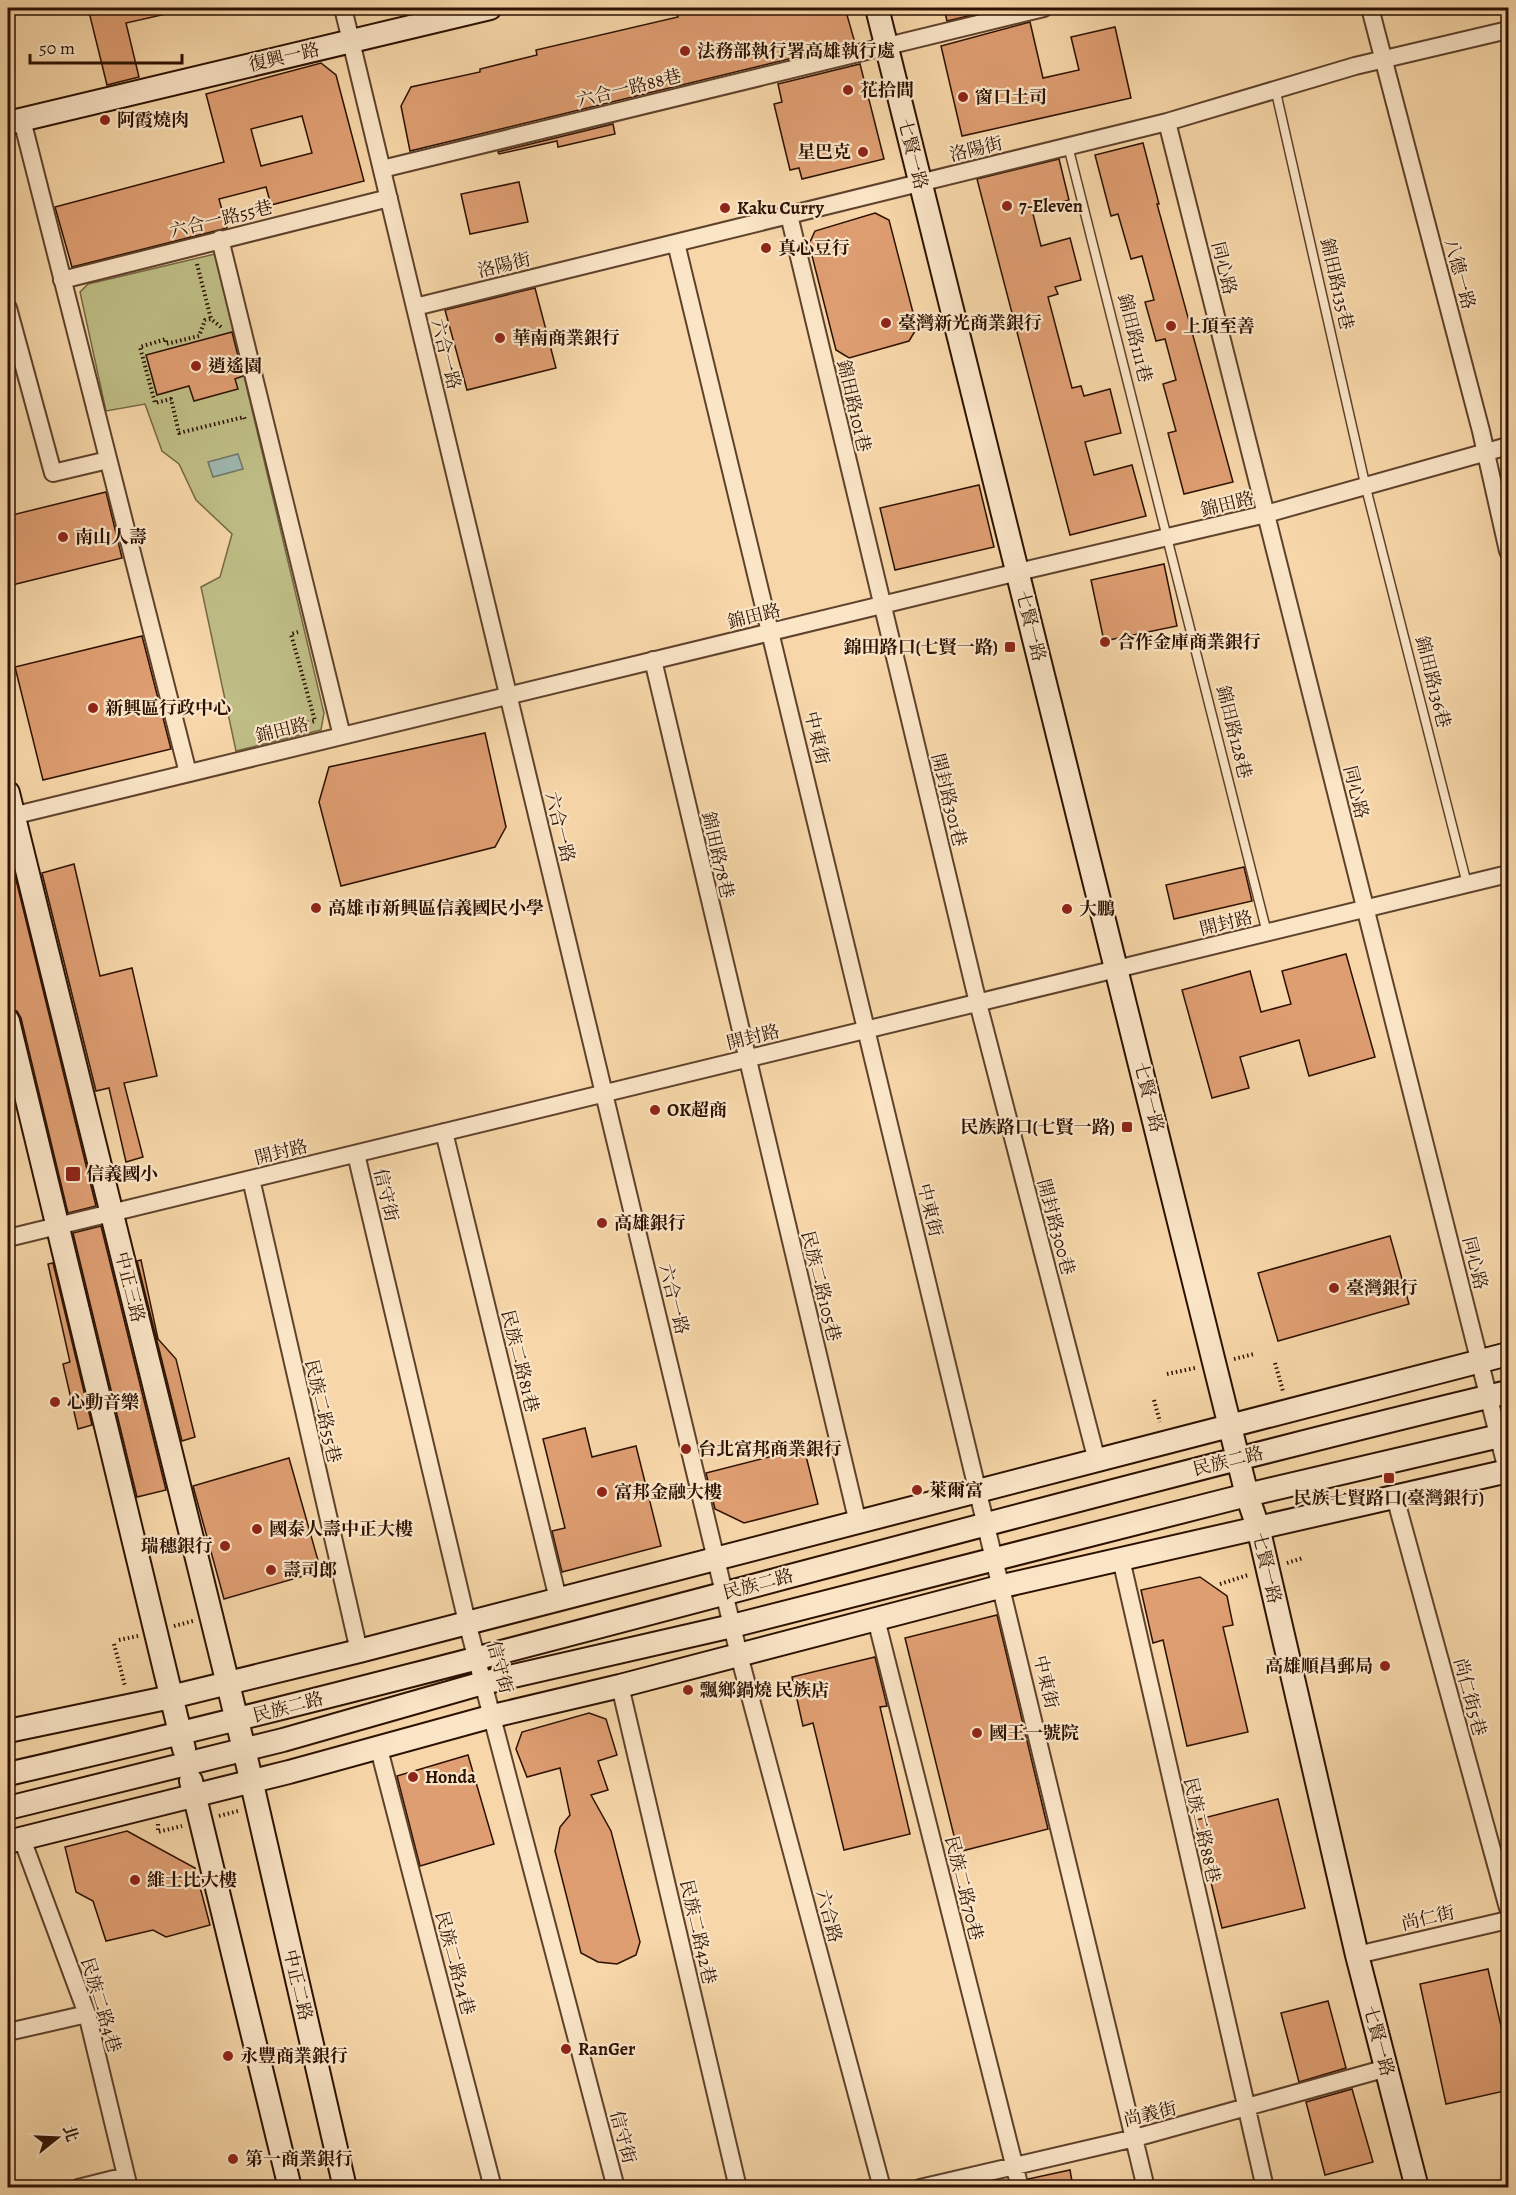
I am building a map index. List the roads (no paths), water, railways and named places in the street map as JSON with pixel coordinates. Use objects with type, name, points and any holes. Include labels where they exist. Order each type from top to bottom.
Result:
[{"type":"street","name":"六合一路","points":[[343,8],[739,1655]]},
{"type":"street","name":"復興一路","points":[[15,122],[490,8]]},
{"type":"street","name":"七賢一路","points":[[877,8],[1247,1495],[1258,1527],[1357,1955],[1417,2187]]},
{"type":"street","name":"六合一路88巷","points":[[382,169],[1044,8]]},
{"type":"street","name":"八德一路","points":[[1370,8],[1486,452],[1509,551]]},
{"type":"street","name":"洛陽街","points":[[415,307],[1167,122],[1275,88],[1383,59],[1509,30]]},
{"type":"street","points":[[15,122],[62,280],[188,774]]},
{"type":"street","name":"同心路","points":[[1167,122],[1480,1360],[1499,1395],[1508,1472]]},
{"type":"street","name":"六合一路55巷","points":[[62,280],[389,198]]},
{"type":"street","name":"錦田路101巷","points":[[789,215],[881,605]]},
{"type":"street","points":[[220,239],[342,736]]},
{"type":"street","name":"中東街","points":[[676,243],[1003,1586],[1146,2187]]},
{"type":"street","points":[[8,308],[53,473],[108,460]]},
{"type":"street","name":"錦田路","points":[[10,816],[1018,572],[1169,538],[1366,488],[1509,446]]},
{"type":"street","name":"開封路301巷","points":[[881,605],[978,1003]]},
{"type":"street","name":"錦田路78巷","points":[[653,660],[746,1059]]},
{"type":"street","name":"中正三路","points":[[8,793],[10,816],[252,1782]]},
{"type":"street","name":"開封路","points":[[8,1238],[1509,874]]},
{"type":"street","name":"開封路300巷","points":[[978,1003],[1097,1461]]},
{"type":"street","points":[[8,1020],[290,2187]]},
{"type":"street","name":"民族二路105巷","points":[[746,1059],[858,1523]]},
{"type":"street","name":"民族二路81巷","points":[[444,1132],[558,1599]]},
{"type":"street","name":"信守街","points":[[356,1154],[467,1622],[478,1656],[483,1683],[616,2187]]},
{"type":"street","name":"民族二路55巷","points":[[251,1179],[358,1651]]},
{"type":"street","name":"民族二路","points":[[8,1731],[171,1697],[358,1651],[1509,1354]]},
{"type":"street","name":"民族二路","points":[[8,1774],[237,1720],[1239,1458],[1499,1395]]},
{"type":"street","name":"民族二路","points":[[8,1808],[244,1749],[483,1683],[732,1626],[1247,1495],[1504,1436]]},
{"type":"street","points":[[15,1840],[195,1794],[252,1782],[493,1716],[620,1686],[1003,1586],[1508,1472]]},
{"type":"street","name":"尚仁街5巷","points":[[1395,1497],[1509,1908]]},
{"type":"street","name":"民族二路88巷","points":[[1121,1559],[1265,2187]]},
{"type":"street","name":"民族二路70巷","points":[[876,1619],[1020,2187]]},
{"type":"street","name":"六合路","points":[[739,1655],[882,2187]]},
{"type":"street","name":"民族二路42巷","points":[[620,1686],[738,2187]]},
{"type":"street","name":"民族二路24巷","points":[[379,1749],[493,2187]]},
{"type":"street","name":"中正二路","points":[[252,1782],[345,2187]]},
{"type":"street","name":"民族二路4巷","points":[[15,1840],[87,2014],[128,2182]]},
{"type":"street","name":"尚仁街","points":[[1357,1955],[1509,1920]]},
{"type":"street","points":[[8,2032],[87,2014]]},
{"type":"street","name":"尚義街","points":[[920,2187],[1135,2138],[1387,2068]]},
{"type":"street","points":[[78,2187],[128,2182]]},
{"type":"lane","name":"錦田路135巷","points":[[1275,88],[1366,488]]},
{"type":"lane","name":"錦田路111巷","points":[[1068,146],[1169,538]]},
{"type":"lane","name":"錦田路136巷","points":[[1366,488],[1467,884]]},
{"type":"lane","name":"錦田路128巷","points":[[1169,538],[1267,933]]},
{"type":"water","points":[[238,454],[243,469],[213,477],[208,462]]},
{"type":"place","name":"法務部執行署高雄執行處","points":[[685,51]]},
{"type":"place","name":"花拾間","points":[[848,90]]},
{"type":"place","name":"窗口土司","points":[[963,97]]},
{"type":"place","name":"阿霞燒肉","points":[[105,120]]},
{"type":"place","name":"星巴克","points":[[863,152]]},
{"type":"place","name":"7-Eleven","points":[[1007,206]]},
{"type":"place","name":"Kaku Curry","points":[[725,208]]},
{"type":"place","name":"真心豆行","points":[[766,248]]},
{"type":"place","name":"臺灣新光商業銀行","points":[[886,323]]},
{"type":"place","name":"上頂至善","points":[[1171,326]]},
{"type":"place","name":"華南商業銀行","points":[[500,338]]},
{"type":"place","name":"逍遙園","points":[[196,366]]},
{"type":"place","name":"南山人壽","points":[[63,537]]},
{"type":"place","name":"合作金庫商業銀行","points":[[1105,642]]},
{"type":"place","name":"錦田路口(七賢一路)","points":[[1010,647]]},
{"type":"place","name":"新興區行政中心","points":[[93,708]]},
{"type":"place","name":"高雄市新興區信義國民小學","points":[[316,908]]},
{"type":"place","name":"大鵬","points":[[1067,909]]},
{"type":"place","name":"OK超商","points":[[655,1110]]},
{"type":"place","name":"民族路口(七賢一路)","points":[[1127,1127]]},
{"type":"place","name":"信義國小","points":[[73,1174]]},
{"type":"place","name":"高雄銀行","points":[[602,1223]]},
{"type":"place","name":"臺灣銀行","points":[[1334,1288]]},
{"type":"place","name":"心動音樂","points":[[55,1402]]},
{"type":"place","name":"台北富邦商業銀行","points":[[686,1449]]},
{"type":"place","name":"民族七賢路口(臺灣銀行)","points":[[1389,1478]]},
{"type":"place","name":"萊爾富","points":[[917,1490]]},
{"type":"place","name":"富邦金融大樓","points":[[602,1492]]},
{"type":"place","name":"國泰人壽中正大樓","points":[[257,1529]]},
{"type":"place","name":"瑞穗銀行","points":[[225,1546]]},
{"type":"place","name":"壽司郎","points":[[271,1570]]},
{"type":"place","name":"高雄順昌郵局","points":[[1385,1666]]},
{"type":"place","name":"飄鄉鍋燒 民族店","points":[[688,1690]]},
{"type":"place","name":"國王一號院","points":[[977,1733]]},
{"type":"place","name":"Honda","points":[[413,1777]]},
{"type":"place","name":"維士比大樓","points":[[135,1880]]},
{"type":"place","name":"RanGer","points":[[566,2049]]},
{"type":"place","name":"永豐商業銀行","points":[[228,2056]]},
{"type":"place","name":"第一商業銀行","points":[[233,2159]]}]
